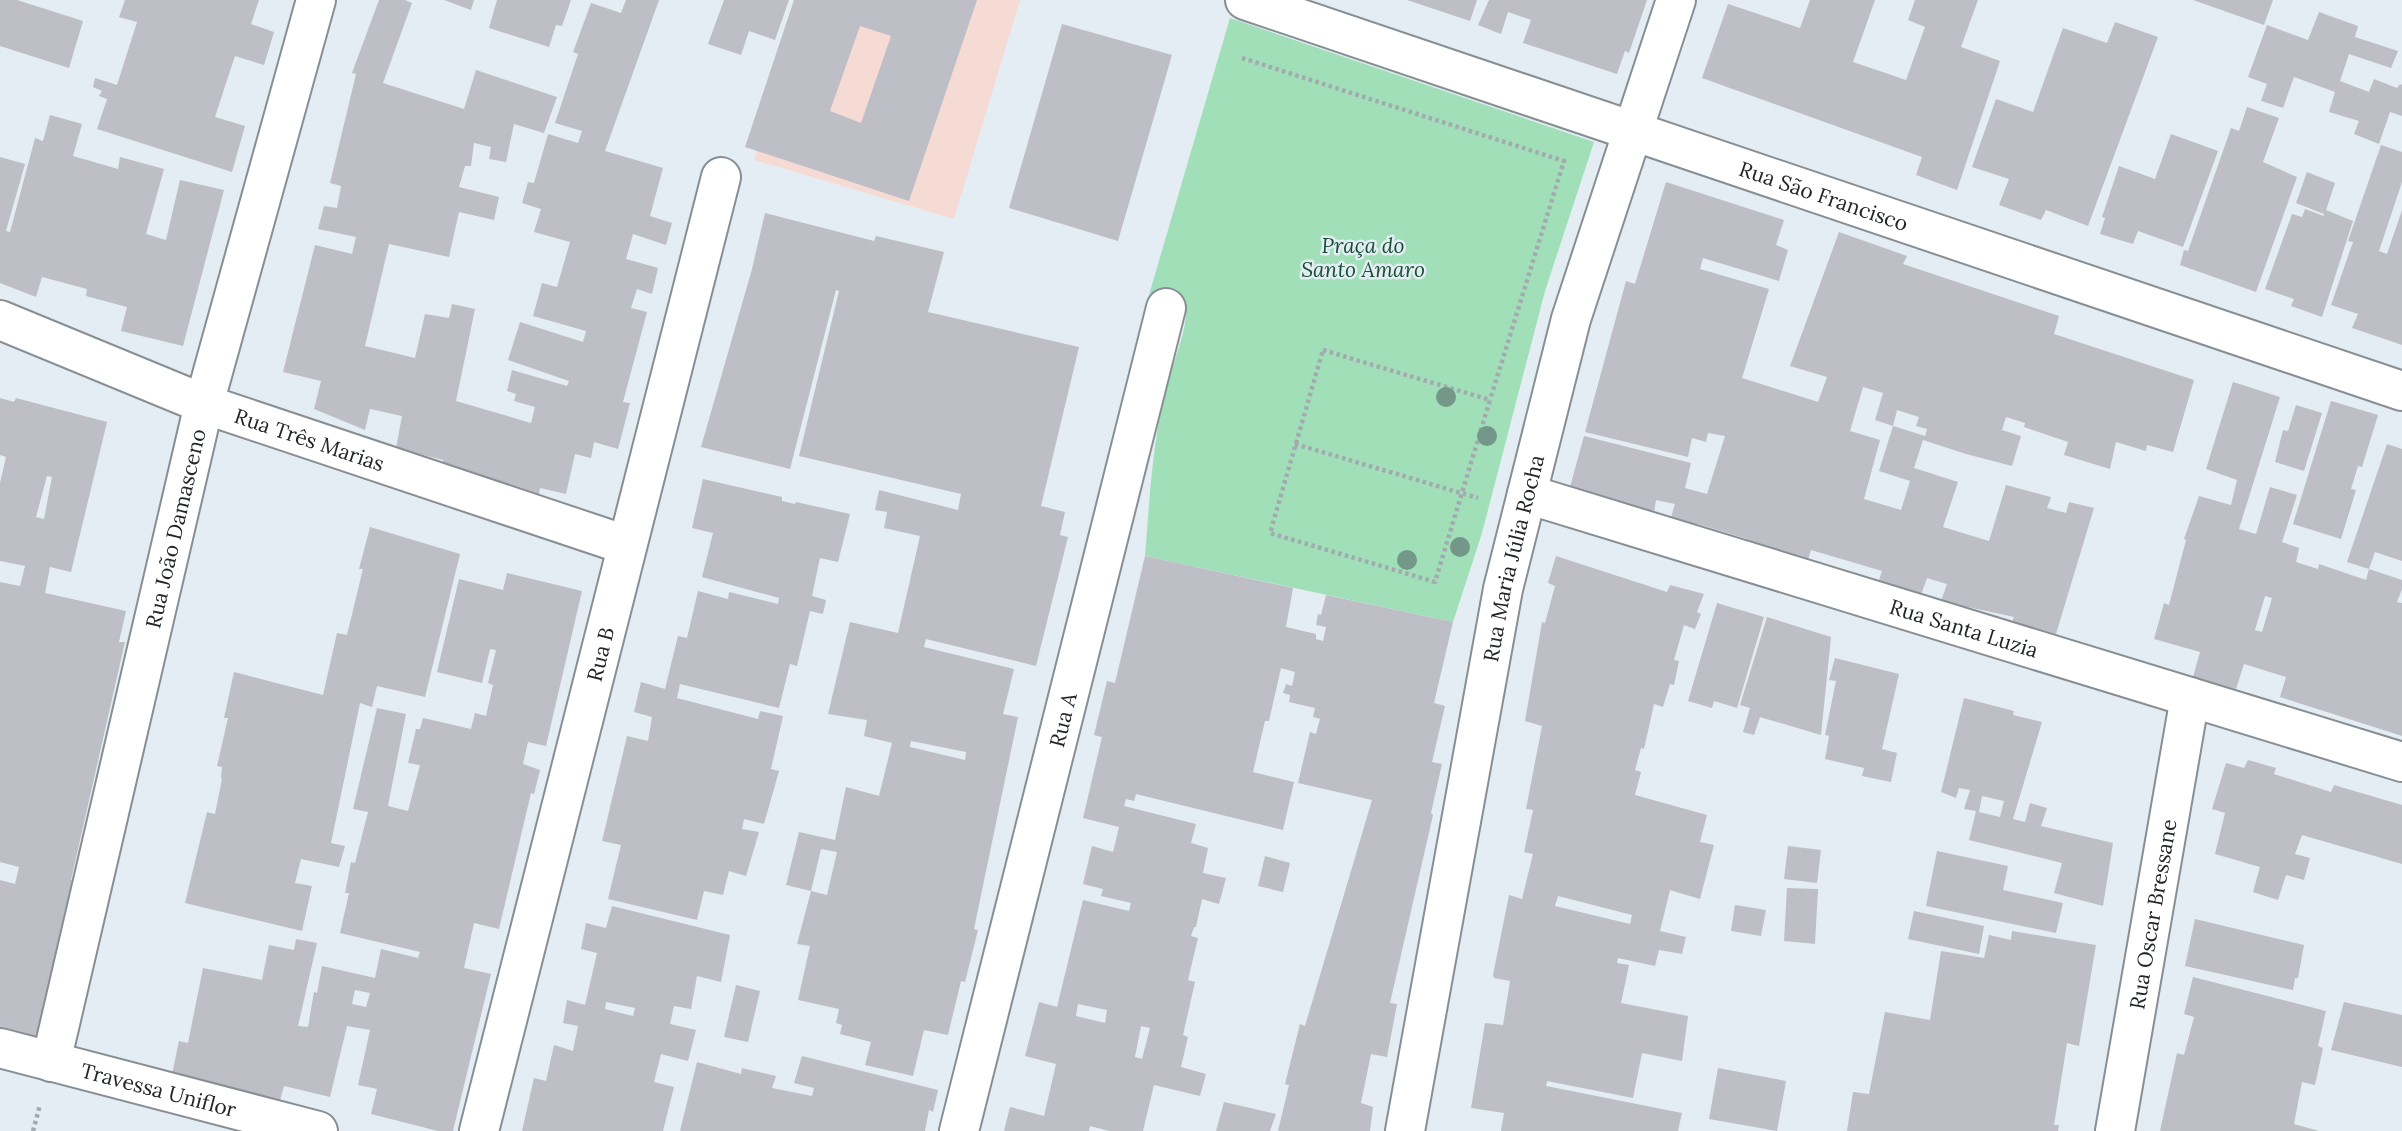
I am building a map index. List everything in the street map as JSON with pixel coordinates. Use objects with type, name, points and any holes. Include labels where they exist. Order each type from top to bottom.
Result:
[{"type":"street","name":"Rua João Damasceno","points":[[51,1062],[204,404],[316,0]]},
{"type":"street","name":"Rua São Francisco","points":[[1245,0],[2402,391]]},
{"type":"street","name":"Rua Maria Júlia Rocha","points":[[1405,1131],[1503,589],[1571,319],[1676,0]]},
{"type":"street","name":"Rua B","points":[[479,1131],[721,177]]},
{"type":"street","name":"Rua A","points":[[959,1131],[1166,308]]},
{"type":"street","name":"Rua Três Marias","points":[[0,320],[204,404],[626,545]]},
{"type":"street","name":"Rua Santa Luzia","points":[[1524,503],[2190,697],[2402,762]]},
{"type":"street","name":"Rua Oscar Bressane","points":[[2115,1131],[2190,697]]},
{"type":"street","name":"Travessa Uniflor","points":[[0,1048],[318,1131]]},
{"type":"path","points":[[1242,58],[1563,161],[1435,582],[1270,533],[1322,350],[1490,400]]},
{"type":"path","points":[[1295,444],[1462,493],[1524,503]]},
{"type":"shaded area","points":[[801,0],[1020,0],[954,219],[754,160]]},
{"type":"green space","name":"Praça do Santo Amaro","points":[[1230,18],[1594,142],[1545,291],[1482,533],[1453,622],[1145,556],[1159,423],[1186,319],[1185,301],[1178,291],[1169,288],[1149,295]]},
{"type":"building","points":[[0,0],[17,0],[83,21],[69,68],[0,46]]},
{"type":"building","points":[[125,0],[259,0],[251,24],[274,32],[264,65],[235,56],[215,117],[245,126],[232,172],[97,129],[107,99],[99,96],[102,91],[93,87],[95,78],[117,85],[137,22],[119,17]]},
{"type":"building","points":[[379,0],[405,0],[412,3],[383,83],[464,109],[476,70],[557,97],[544,133],[514,124],[506,162],[489,159],[491,147],[474,143],[471,166],[465,166],[459,187],[499,197],[494,220],[459,212],[449,257],[389,244],[365,346],[415,358],[425,314],[449,318],[452,304],[475,309],[456,401],[531,423],[535,407],[514,401],[516,394],[507,391],[512,370],[567,386],[569,381],[508,360],[520,322],[583,342],[586,331],[533,316],[542,283],[557,287],[570,242],[534,232],[541,209],[522,203],[528,182],[534,183],[548,134],[578,143],[582,131],[555,123],[578,54],[573,52],[591,3],[621,13],[626,0],[659,0],[605,151],[663,168],[650,216],[672,223],[666,245],[633,234],[626,259],[658,268],[652,294],[637,289],[631,308],[647,312],[623,402],[630,403],[618,449],[594,442],[591,458],[575,454],[566,494],[540,488],[538,500],[442,468],[443,460],[396,448],[402,416],[370,409],[365,430],[314,409],[321,381],[283,372],[315,245],[352,254],[356,237],[318,229],[324,206],[337,208],[341,186],[330,183],[356,74],[352,73]]},
{"type":"building","points":[[444,0],[474,0],[471,10]]},
{"type":"building","points":[[497,0],[571,0],[562,26],[556,25],[549,47],[489,28]]},
{"type":"building","points":[[724,0],[789,0],[775,40],[749,31],[741,55],[708,44]]},
{"type":"building","points":[[794,0],[977,0],[909,201],[745,147]],"holes":[[[860,26],[891,36],[861,123],[830,111]]]},
{"type":"building","points":[[1407,0],[1477,0],[1470,21]]},
{"type":"building","points":[[1489,0],[1647,0],[1629,53],[1625,51],[1617,74],[1523,43],[1531,20],[1508,12],[1501,34],[1478,25]]},
{"type":"building","points":[[1810,0],[1875,0],[1853,62],[1906,80],[1925,27],[1908,20],[1915,0],[1978,0],[1961,47],[2000,61],[1957,190],[1916,175],[1922,157],[1702,78],[1728,4],[1800,28]]},
{"type":"building","points":[[2193,0],[2273,0],[2264,25]]},
{"type":"building","points":[[2319,12],[2358,26],[2355,37],[2398,51],[2391,68],[2349,54],[2340,81],[2369,92],[2374,79],[2397,88],[2402,85],[2402,116],[2390,112],[2379,144],[2354,134],[2359,121],[2329,112],[2335,92],[2294,77],[2283,108],[2261,101],[2267,84],[2248,77],[2267,25],[2308,40]]},
{"type":"building","points":[[2115,22],[2158,37],[2088,226],[2046,210],[2041,220],[1999,205],[2009,179],[1972,167],[1996,99],[2033,112],[2063,28],[2107,43]]},
{"type":"building","points":[[1062,24],[1172,55],[1118,241],[1009,208]]},
{"type":"building","points":[[2247,107],[2279,118],[2263,162],[2297,177],[2256,292],[2180,265],[2184,250],[2188,251],[2231,128],[2239,131]]},
{"type":"building","points":[[50,115],[82,124],[73,156],[118,169],[120,157],[164,169],[146,234],[166,240],[180,180],[224,190],[183,346],[121,331],[127,307],[86,296],[87,289],[42,277],[36,297],[0,283],[0,157],[25,164],[6,231],[10,232],[35,138],[43,141]]},
{"type":"building","points":[[2171,134],[2218,151],[2183,247],[2138,231],[2133,244],[2100,234],[2105,218],[2102,217],[2119,166],[2155,179]]},
{"type":"building","points":[[2381,145],[2402,152],[2402,182],[2379,251],[2387,254],[2402,210],[2402,345],[2352,328],[2358,314],[2331,305],[2353,242],[2348,241]]},
{"type":"building","points":[[2307,172],[2335,183],[2326,210],[2353,221],[2322,317],[2291,306],[2294,299],[2265,289],[2292,214],[2302,217],[2305,209],[2324,216],[2296,203]]},
{"type":"building","points":[[1666,182],[1784,220],[1776,245],[1788,250],[1779,281],[1703,258],[1700,269],[1769,289],[1742,378],[1818,402],[1827,377],[1790,366],[1839,232],[1907,256],[1903,264],[2059,316],[2054,334],[2194,380],[2173,452],[2147,445],[2146,451],[2116,442],[2110,469],[2064,455],[2068,442],[2024,427],[2025,423],[2006,417],[2002,430],[2021,436],[2012,466],[1923,440],[1914,468],[1958,482],[1943,527],[1989,541],[2006,485],[2051,497],[2047,508],[2066,513],[2069,502],[2094,508],[2056,634],[2012,622],[2014,617],[1968,607],[1966,612],[1940,604],[1947,584],[1927,578],[1921,595],[1878,583],[1882,571],[1811,550],[1807,563],[1744,543],[1747,539],[1698,524],[1695,532],[1669,524],[1675,504],[1656,500],[1654,512],[1570,487],[1584,436],[1691,463],[1685,488],[1707,494],[1725,436],[1708,433],[1706,442],[1692,438],[1688,457],[1585,432],[1626,281],[1635,284]],"holes":[[[1863,387],[1883,393],[1875,420],[1893,426],[1879,471],[1910,481],[1901,510],[1864,499],[1880,440],[1850,431]],[[1897,410],[1919,417],[1916,426],[1927,429],[1925,436],[1893,426]]]},
{"type":"building","points":[[765,213],[874,241],[876,236],[944,252],[928,312],[1079,347],[1041,506],[1065,512],[1060,535],[1068,537],[1036,666],[926,639],[924,647],[1014,669],[1003,714],[1018,717],[974,929],[978,930],[965,982],[961,981],[948,1035],[924,1030],[913,1076],[865,1065],[871,1042],[840,1034],[842,1025],[836,1023],[839,1009],[798,1000],[810,946],[797,944],[811,891],[786,885],[799,832],[835,840],[846,787],[879,796],[892,743],[864,736],[867,720],[828,714],[850,622],[898,633],[920,536],[884,528],[887,512],[875,510],[879,490],[958,510],[961,494],[799,456],[839,291],[836,290],[790,469],[701,447],[752,269]],"holes":[[[911,741],[966,752],[965,760],[910,747]],[[821,849],[837,852],[827,895],[811,891]]]},
{"type":"building","points":[[2233,382],[2280,397],[2239,529],[2256,534],[2270,487],[2297,495],[2282,542],[2299,548],[2296,562],[2318,569],[2319,564],[2366,580],[2369,569],[2402,580],[2397,602],[2402,603],[2402,736],[2280,697],[2286,677],[2244,664],[2236,689],[2193,677],[2200,652],[2154,639],[2164,603],[2169,605],[2186,540],[2184,539],[2199,496],[2231,505],[2237,480],[2206,469]],"holes":[[[2265,596],[2272,598],[2262,632],[2255,630]]]},
{"type":"building","points":[[0,398],[14,402],[16,398],[107,422],[71,572],[50,567],[45,593],[126,611],[119,642],[125,642],[71,880],[79,882],[40,1046],[0,1037],[0,880],[15,884],[19,867],[0,862],[0,582],[20,586],[25,566],[0,561],[0,483],[6,457],[0,455]],"holes":[[[47,476],[52,477],[44,519],[36,517]]]},
{"type":"building","points":[[2331,401],[2378,415],[2362,467],[2358,466],[2351,489],[2356,490],[2341,539],[2293,524]]},
{"type":"building","points":[[2296,405],[2322,413],[2304,471],[2275,462],[2283,430],[2288,431]]},
{"type":"building","points":[[2387,444],[2402,449],[2402,561],[2375,552],[2369,569],[2347,562]]},
{"type":"building","points":[[703,479],[782,497],[782,501],[850,514],[838,562],[820,558],[812,596],[826,600],[823,614],[810,611],[797,666],[790,664],[779,708],[680,684],[677,698],[758,719],[760,711],[783,716],[771,769],[779,771],[764,824],[744,819],[742,829],[759,832],[746,876],[729,871],[723,895],[704,891],[697,920],[608,899],[621,845],[602,841],[627,736],[648,741],[652,717],[634,712],[641,682],[665,689],[678,636],[687,638],[698,591],[728,599],[729,592],[778,604],[779,598],[702,577],[713,533],[692,528]]},
{"type":"building","points":[[370,527],[460,554],[425,697],[377,686],[372,707],[360,703],[331,843],[345,846],[339,867],[301,859],[295,883],[312,886],[302,931],[185,903],[207,812],[215,814],[222,779],[222,767],[217,766],[228,718],[224,718],[234,672],[323,695],[337,633],[347,635]]},
{"type":"building","points":[[1145,556],[1293,588],[1286,627],[1316,634],[1316,639],[1323,641],[1326,627],[1316,625],[1326,595],[1453,622],[1434,703],[1445,706],[1432,762],[1442,764],[1390,1003],[1397,1004],[1387,1057],[1371,1054],[1361,1103],[1373,1107],[1370,1131],[1278,1131],[1289,1085],[1285,1084],[1300,1024],[1305,1026],[1372,800],[1298,783],[1310,732],[1316,734],[1320,719],[1313,717],[1315,708],[1289,702],[1290,695],[1283,693],[1286,684],[1292,686],[1295,672],[1281,668],[1269,721],[1265,721],[1253,772],[1294,782],[1283,830],[1136,794],[1134,801],[1126,799],[1124,806],[1196,824],[1191,843],[1208,848],[1203,873],[1226,878],[1219,904],[1202,899],[1196,927],[1191,936],[1198,938],[1188,980],[1195,982],[1183,1035],[1188,1037],[1181,1067],[1206,1074],[1200,1096],[1154,1085],[1143,1131],[1109,1131],[1090,1126],[1089,1131],[1004,1131],[1010,1107],[1044,1116],[1056,1064],[1025,1056],[1039,1002],[1057,1007],[1083,900],[1129,911],[1131,903],[1101,896],[1103,889],[1083,884],[1092,846],[1113,852],[1119,827],[1083,818],[1102,737],[1094,735],[1107,681],[1115,683]],"holes":[[[1078,1004],[1107,1010],[1105,1023],[1076,1016]],[[1141,1026],[1150,1028],[1142,1059],[1135,1057]]]},
{"type":"building","points":[[1556,556],[1667,592],[1670,585],[1704,594],[1697,612],[1701,614],[1695,629],[1684,625],[1674,660],[1679,661],[1674,685],[1670,684],[1663,707],[1654,704],[1644,749],[1641,748],[1635,770],[1641,772],[1635,795],[1707,815],[1700,842],[1714,845],[1700,899],[1670,890],[1660,931],[1686,937],[1682,954],[1659,950],[1655,966],[1618,958],[1617,963],[1629,965],[1621,1003],[1688,1016],[1682,1061],[1642,1053],[1633,1098],[1547,1081],[1546,1086],[1682,1113],[1678,1131],[1501,1131],[1504,1113],[1471,1108],[1485,1023],[1503,1025],[1510,981],[1494,978],[1493,975],[1509,895],[1522,899],[1533,854],[1524,852],[1533,810],[1526,809],[1542,726],[1525,721],[1542,622],[1545,623],[1555,586],[1548,583]],"holes":[[[1558,896],[1632,915],[1630,924],[1555,906]]]},
{"type":"building","points":[[507,573],[582,591],[546,746],[528,742],[523,764],[540,770],[534,794],[531,793],[499,929],[474,923],[464,968],[491,974],[453,1131],[438,1131],[371,1114],[377,1089],[358,1085],[370,1030],[347,1026],[330,1097],[284,1086],[279,1104],[171,1079],[179,1041],[188,1043],[203,968],[262,980],[269,945],[294,950],[296,939],[317,943],[298,1026],[308,1027],[322,966],[375,978],[381,949],[418,958],[420,952],[340,933],[349,893],[345,893],[351,862],[355,863],[368,812],[353,809],[377,708],[406,714],[388,806],[408,811],[420,765],[408,763],[416,729],[420,729],[423,718],[471,729],[475,713],[486,716],[493,685],[488,683],[496,650],[490,649],[482,683],[437,672],[459,579],[503,590]],"holes":[[[355,990],[370,993],[366,1007],[352,1004]]]},
{"type":"building","points":[[1717,603],[1764,617],[1737,708],[1714,701],[1712,708],[1688,701]]},
{"type":"building","points":[[1767,617],[1831,637],[1821,735],[1760,717],[1754,735],[1743,732],[1750,708],[1740,705]]},
{"type":"building","points":[[1835,658],[1899,674],[1882,749],[1897,753],[1891,782],[1862,776],[1864,768],[1825,759],[1829,736],[1825,735],[1836,681],[1829,680]]},
{"type":"building","points":[[1964,698],[2014,711],[2013,715],[2042,722],[2013,819],[2025,822],[2030,803],[2047,808],[2041,826],[2113,843],[2103,906],[2054,893],[2062,863],[1969,840],[1976,811],[1964,809],[1970,790],[1959,788],[1956,798],[1941,792]],"holes":[[[1982,796],[2004,801],[2000,817],[1979,812]]]},
{"type":"building","points":[[2248,760],[2276,768],[2274,774],[2331,792],[2334,785],[2402,805],[2402,864],[2302,835],[2295,854],[2310,858],[2304,880],[2286,875],[2278,900],[2253,892],[2260,867],[2215,854],[2225,813],[2212,809],[2226,763],[2244,768]]},
{"type":"building","points":[[1788,846],[1821,850],[1817,883],[1784,879]]},
{"type":"building","points":[[1937,851],[2008,866],[2003,890],[2063,903],[2056,933],[1926,906]]},
{"type":"building","points":[[1265,856],[1290,863],[1283,892],[1258,886]]},
{"type":"building","points":[[1787,888],[1818,889],[1815,944],[1784,941]]},
{"type":"building","points":[[1735,905],[1766,910],[1761,936],[1731,931]]},
{"type":"building","points":[[612,906],[730,935],[721,982],[697,976],[691,1009],[674,1006],[670,1024],[696,1030],[688,1061],[661,1054],[654,1082],[674,1087],[663,1131],[522,1131],[534,1078],[546,1081],[554,1045],[573,1051],[578,1026],[563,1023],[567,1000],[585,1005],[597,953],[581,949],[586,923],[606,928]],"holes":[[[606,1002],[635,1008],[633,1016],[605,1009]]]},
{"type":"building","points":[[1914,911],[1984,926],[1979,954],[1908,939]]},
{"type":"building","points":[[2195,919],[2304,945],[2293,990],[2185,966]]},
{"type":"building","points":[[2012,931],[2096,945],[2079,1046],[2067,1043],[2054,1125],[2059,1125],[2058,1131],[1847,1131],[1853,1092],[1869,1094],[1885,1012],[1930,1020],[1941,951],[1984,958],[1989,935],[2011,940]]},
{"type":"building","points":[[2193,977],[2326,1011],[2318,1046],[2323,1048],[2315,1085],[2302,1082],[2294,1124],[2319,1131],[2160,1131],[2177,1053],[2184,1055],[2194,1017],[2184,1014]]},
{"type":"building","points":[[736,985],[760,991],[748,1042],[724,1037]]},
{"type":"building","points":[[2344,1002],[2402,1015],[2402,1067],[2331,1050]]},
{"type":"building","points":[[802,1056],[938,1090],[933,1112],[929,1110],[925,1131],[680,1131],[697,1062],[741,1074],[742,1068],[776,1076],[772,1088],[812,1096],[814,1088],[794,1083]]},
{"type":"building","points":[[1718,1068],[1786,1081],[1777,1131],[1709,1119]]},
{"type":"building","points":[[1224,1102],[1276,1114],[1270,1131],[1216,1131]]}]
